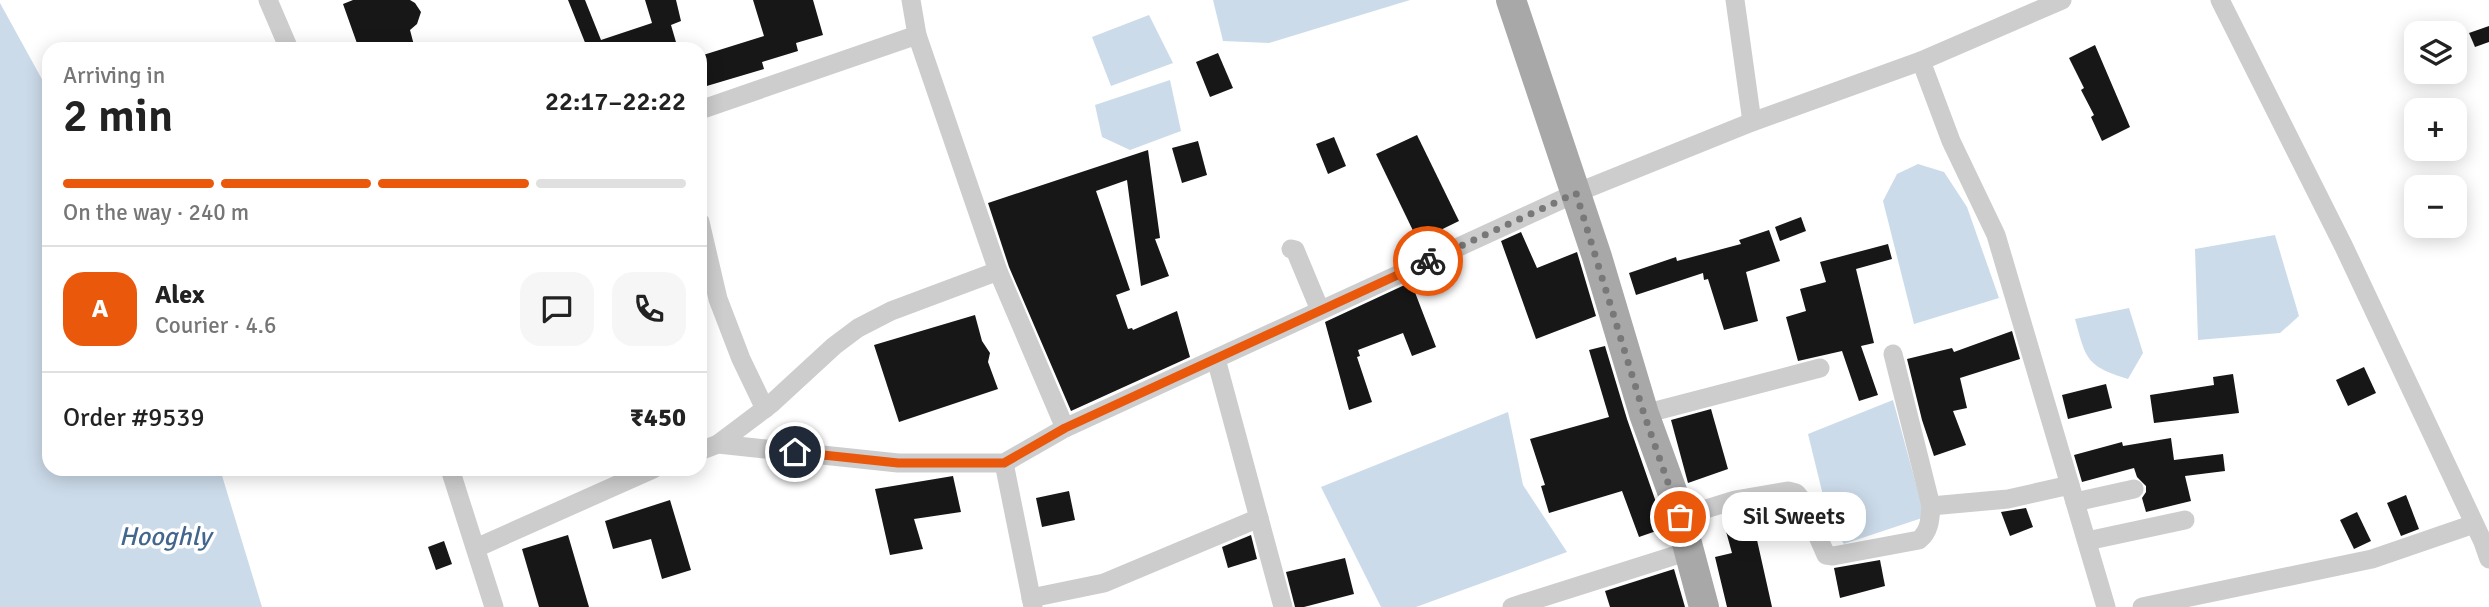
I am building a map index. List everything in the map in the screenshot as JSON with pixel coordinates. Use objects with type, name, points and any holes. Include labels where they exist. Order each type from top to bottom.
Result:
[{"type":"main road","points":[[1511,0],[1576,193],[1644,414],[1680,517],[1704,607]]},
{"type":"street","points":[[268,0],[286,42]]},
{"type":"street","points":[[911,0],[918,35],[998,271],[1065,428]]},
{"type":"street","points":[[1735,0],[1752,122]]},
{"type":"street","points":[[709,447],[898,463],[1004,463],[1065,428],[1576,193],[1752,122],[1921,61],[2062,0]]},
{"type":"street","points":[[2142,607],[2372,559],[2484,541],[2344,247],[2220,0]]},
{"type":"street","points":[[707,108],[918,35]]},
{"type":"street","points":[[1921,61],[1951,141],[1996,235],[2106,607]]},
{"type":"street","points":[[1291,249],[1296,250],[1320,310]]},
{"type":"street","points":[[707,252],[718,299],[741,359],[765,409]]},
{"type":"street","points":[[709,447],[765,409],[834,345],[858,328],[891,311],[998,271]]},
{"type":"street","points":[[1680,517],[1735,500],[1788,491],[1796,493],[1802,500],[1826,555],[1833,556],[1919,540],[1926,534],[1931,506],[1893,354]]},
{"type":"street","points":[[1216,359],[1283,607]]},
{"type":"street","points":[[1644,414],[1820,368]]},
{"type":"street","points":[[1004,463],[1032,603],[1104,583],[1259,518]]},
{"type":"street","points":[[452,476],[494,607]]},
{"type":"street","points":[[475,548],[637,476]]},
{"type":"street","points":[[1931,506],[2134,489]]},
{"type":"street","points":[[2087,541],[2185,520]]},
{"type":"street","points":[[1512,607],[1689,551]]},
{"type":"water","points":[[1213,0],[1410,0],[1269,43],[1223,41]]},
{"type":"water","name":"Hooghly","points":[[0,3],[42,79],[42,476],[222,476],[262,607],[0,607]]},
{"type":"water","points":[[1149,15],[1173,63],[1111,86],[1092,37]]},
{"type":"water","points":[[1170,80],[1181,131],[1130,150],[1102,137],[1095,105]]},
{"type":"water","points":[[1918,164],[1944,172],[1967,207],[1999,298],[1914,324],[1883,201],[1897,174]]},
{"type":"water","points":[[2275,235],[2299,316],[2280,333],[2198,340],[2195,249]]},
{"type":"water","points":[[2129,308],[2143,353],[2128,379],[2104,370],[2090,359],[2075,319]]},
{"type":"water","points":[[1893,400],[1925,517],[1844,544],[1830,524],[1808,434]]},
{"type":"water","points":[[1508,412],[1523,485],[1567,552],[1416,607],[1381,607],[1321,487]]},
{"type":"building","points":[[353,0],[410,0],[421,12],[417,24],[410,30],[413,42],[357,42],[343,4]]},
{"type":"building","points":[[568,0],[585,0],[601,40],[652,23],[645,0],[676,0],[681,21],[671,25],[676,42],[585,42]]},
{"type":"building","points":[[753,0],[813,0],[823,35],[796,43],[798,51],[762,62],[764,69],[707,86],[707,54],[764,36]]},
{"type":"building","points":[[2489,26],[2489,42],[2475,47],[2469,33]]},
{"type":"building","points":[[2095,45],[2130,127],[2102,141],[2091,117],[2094,115],[2081,90],[2084,88],[2069,58]]},
{"type":"building","points":[[1218,53],[1233,88],[1210,97],[1196,62]]},
{"type":"building","points":[[1417,135],[1459,221],[1418,241],[1376,154]]},
{"type":"building","points":[[1334,137],[1346,166],[1328,174],[1316,144]]},
{"type":"building","points":[[1198,141],[1207,175],[1182,183],[1172,148]]},
{"type":"building","points":[[1148,150],[1160,238],[1155,239],[1169,276],[1141,286],[1127,180],[1096,191],[1130,290],[1116,295],[1128,329],[1133,330],[1177,311],[1190,357],[1071,411],[1009,267],[988,203]]},
{"type":"building","points":[[1801,217],[1806,231],[1780,241],[1775,227]]},
{"type":"building","points":[[1769,230],[1780,261],[1746,272],[1758,321],[1724,330],[1708,279],[1704,280],[1703,273],[1636,295],[1629,273],[1676,257],[1677,261],[1741,244],[1739,240]]},
{"type":"building","points":[[1521,232],[1537,268],[1577,252],[1596,316],[1536,339],[1501,241]]},
{"type":"building","points":[[1888,244],[1892,259],[1856,269],[1874,343],[1861,346],[1878,395],[1859,401],[1842,351],[1798,361],[1786,317],[1806,311],[1800,289],[1826,282],[1820,262]]},
{"type":"building","points":[[1411,282],[1436,347],[1412,356],[1403,333],[1358,350],[1360,356],[1357,357],[1372,402],[1349,410],[1325,322]]},
{"type":"building","points":[[975,315],[982,341],[990,353],[988,362],[998,389],[899,422],[874,345]]},
{"type":"building","points":[[2012,331],[2020,359],[1960,378],[1967,408],[1953,411],[1966,445],[1934,456],[1907,359],[1952,348],[1954,352]]},
{"type":"building","points":[[1605,346],[1665,528],[1639,537],[1622,491],[1549,513],[1541,486],[1545,485],[1530,439],[1609,417],[1589,350]]},
{"type":"building","points":[[2364,367],[2376,393],[2348,406],[2336,380]]},
{"type":"building","points":[[2233,374],[2239,413],[2154,423],[2150,395],[2214,385],[2213,377]]},
{"type":"building","points":[[2106,384],[2112,408],[2068,419],[2062,395]]},
{"type":"building","points":[[1711,409],[1728,469],[1688,483],[1671,420]]},
{"type":"building","points":[[2171,438],[2174,460],[2223,454],[2225,471],[2185,476],[2191,501],[2146,512],[2142,498],[2146,486],[2137,477],[2134,468],[2082,482],[2074,455],[2122,442],[2123,446]]},
{"type":"building","points":[[953,476],[961,512],[914,519],[923,549],[890,555],[875,489]]},
{"type":"building","points":[[1069,491],[1075,520],[1042,527],[1036,498]]},
{"type":"building","points":[[2406,495],[2419,529],[2401,536],[2387,503]]},
{"type":"building","points":[[670,500],[691,570],[662,579],[651,539],[613,549],[605,521]]},
{"type":"building","points":[[1759,508],[1766,537],[1757,540],[1772,607],[1727,607],[1715,557],[1732,553],[1722,517]]},
{"type":"building","points":[[2026,508],[2033,527],[2010,536],[2001,512]]},
{"type":"building","points":[[2357,512],[2371,541],[2354,549],[2340,520]]},
{"type":"building","points":[[568,535],[589,607],[539,607],[522,549]]},
{"type":"building","points":[[1251,535],[1257,559],[1228,568],[1222,547]]},
{"type":"building","points":[[444,541],[452,564],[436,570],[428,547]]},
{"type":"building","points":[[1345,558],[1354,594],[1295,607],[1286,572]]},
{"type":"building","points":[[1880,560],[1885,586],[1840,598],[1834,568]]},
{"type":"building","points":[[1674,569],[1685,607],[1610,607],[1605,591]]},
{"type":"way so far","points":[[1428,261],[1576,193],[1644,414],[1680,517]]},
{"type":"place","name":"Sil Sweets","points":[[1680,517]]},
{"type":"route","points":[[795,452],[898,463],[1004,463],[1065,428],[1428,261]]}]
